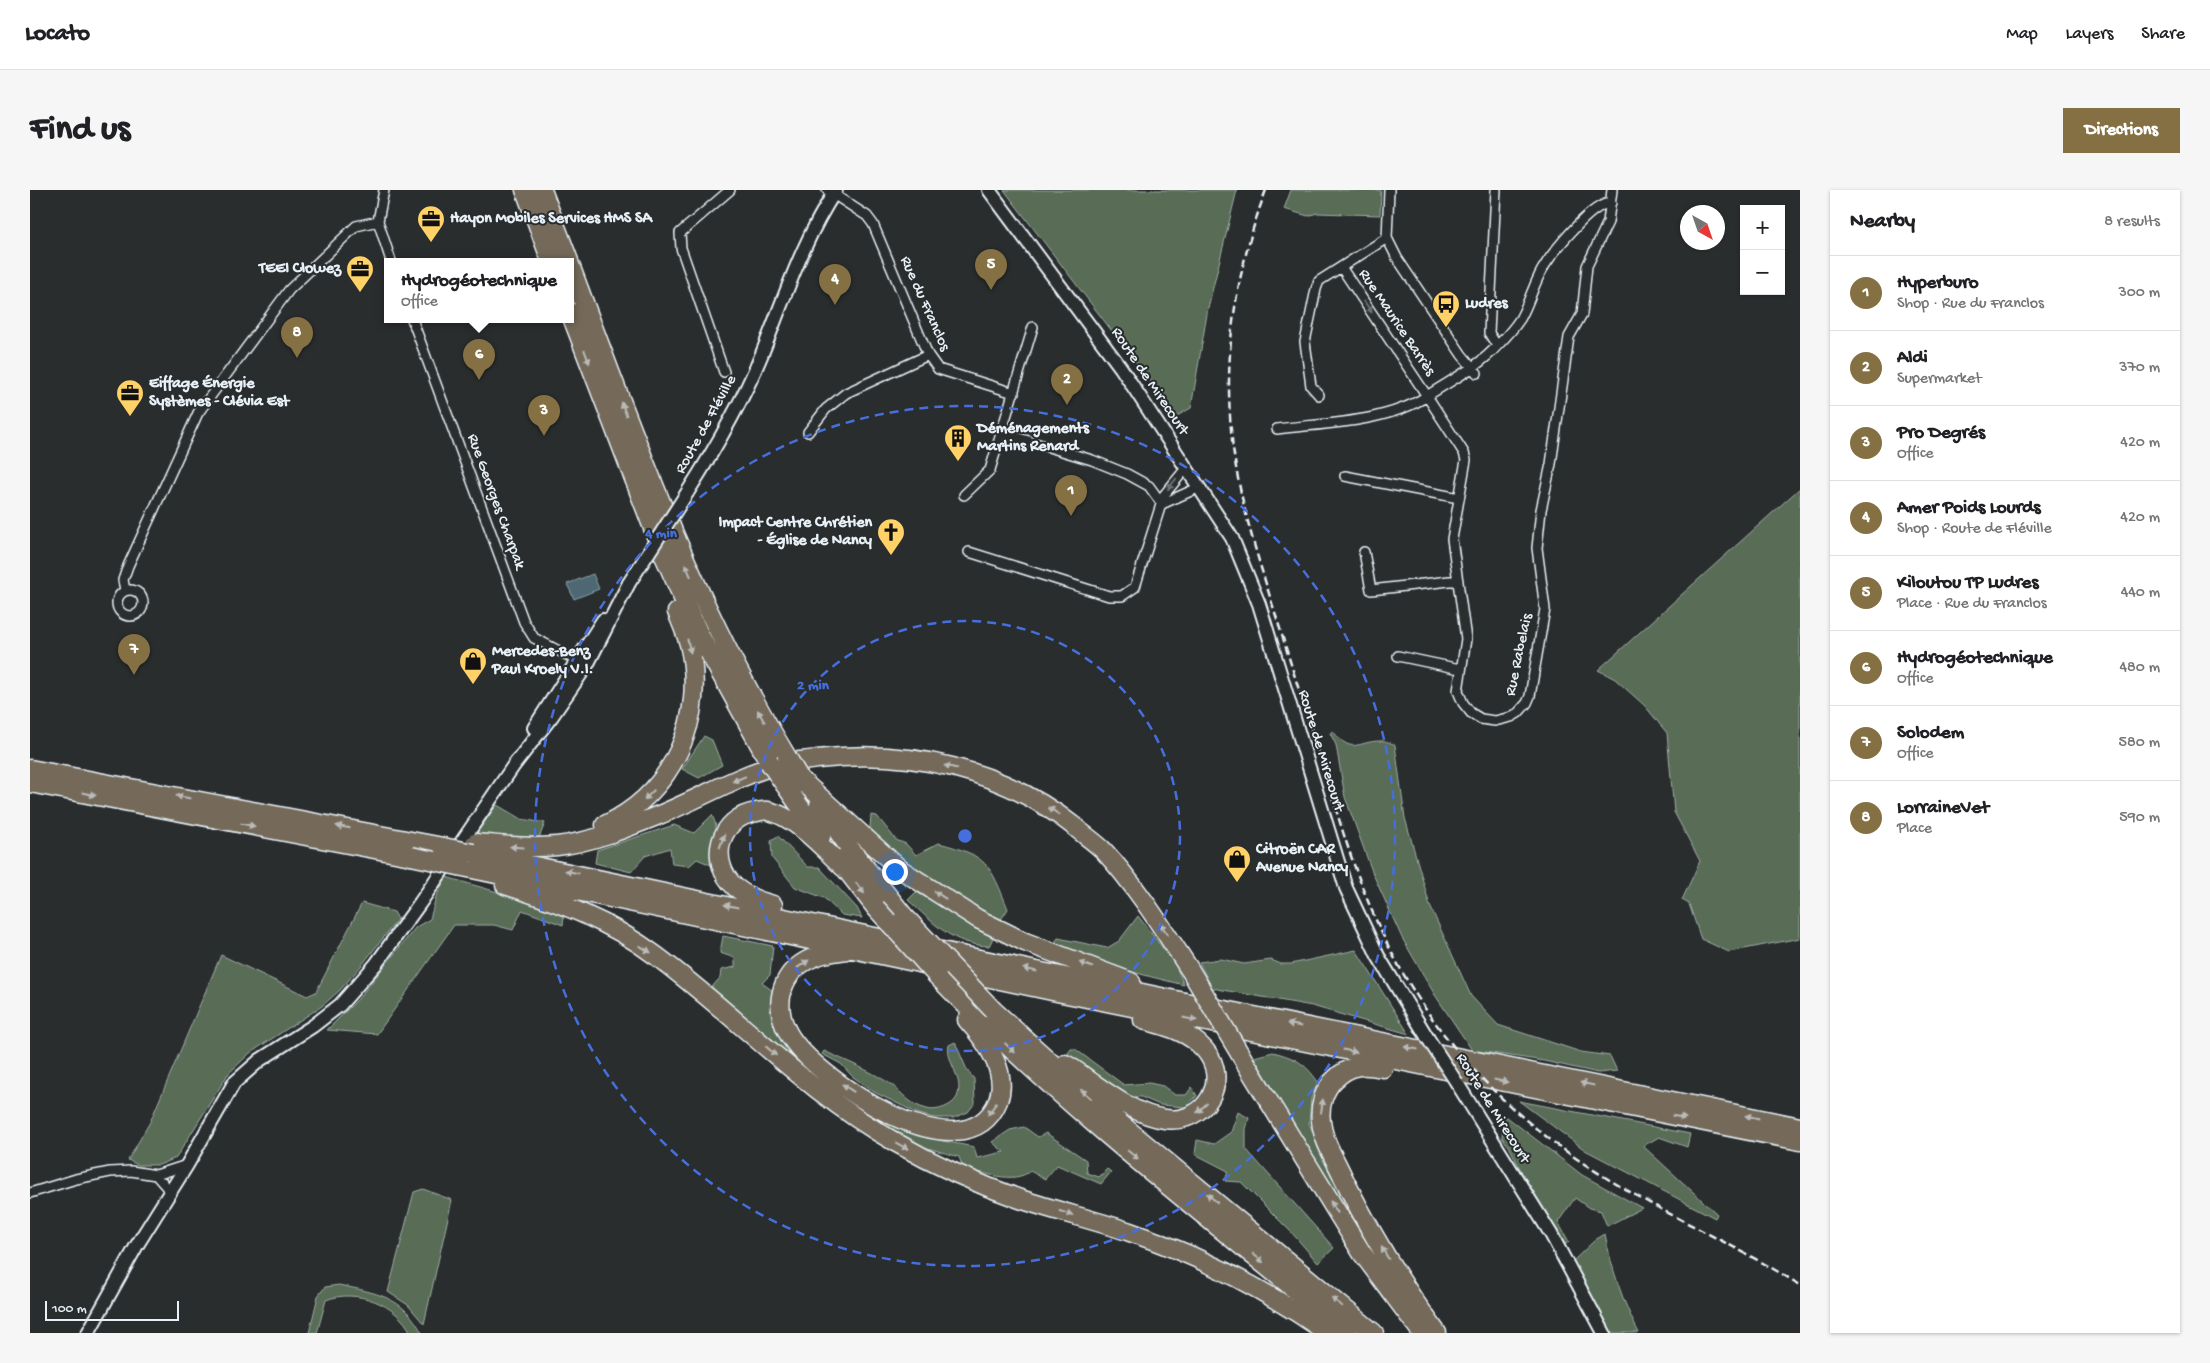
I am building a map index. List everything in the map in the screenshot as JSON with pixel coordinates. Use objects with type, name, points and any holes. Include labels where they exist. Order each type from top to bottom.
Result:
[{"type":"highway","points":[[525,190],[550,258]]},
{"type":"highway","points":[[544,194],[568,258]]},
{"type":"highway","points":[[574,277],[649,478],[690,574],[778,759]]},
{"type":"highway","points":[[574,322],[661,549],[699,634],[844,868],[876,908],[937,976],[988,1047],[997,1066],[1001,1084],[998,1100],[989,1114],[975,1126],[954,1132],[937,1131],[915,1125],[868,1101],[820,1069],[805,1055],[787,1032],[782,1019],[780,1002],[787,978],[805,961],[812,958],[855,949]]},
{"type":"highway","points":[[559,846],[616,820],[648,797],[672,765],[687,732],[694,687],[692,659],[689,643],[664,577],[661,549]]},
{"type":"highway","points":[[468,859],[524,847],[559,846],[601,836],[651,818],[739,779],[780,764],[837,757],[915,759],[998,780],[1053,810],[1102,850],[1144,900],[1190,970],[1362,1252],[1422,1333]]},
{"type":"highway","points":[[30,769],[391,836],[445,843],[468,859],[487,879],[563,904],[603,923],[653,954],[730,1016],[809,1084],[902,1146],[954,1173],[1011,1195],[1130,1232],[1231,1273],[1287,1304],[1328,1333]]},
{"type":"highway","points":[[792,782],[904,916],[993,1010],[1042,1056],[1374,1333]]},
{"type":"highway","points":[[792,782],[900,869],[978,920],[1025,942],[1180,1001]]},
{"type":"highway","points":[[30,784],[411,856],[468,859],[881,938],[1800,1127]]},
{"type":"highway","points":[[844,868],[802,829],[768,810],[747,813],[732,823],[722,838],[718,855],[723,870],[734,886],[751,898],[881,938]]},
{"type":"highway","points":[[468,859],[855,949],[1057,992],[1800,1141]]},
{"type":"highway","points":[[1042,1056],[1068,1065],[1135,1110],[1166,1119],[1184,1119],[1200,1112],[1212,1097],[1215,1088],[1216,1072],[1214,1064],[1204,1049],[1186,1035],[1169,1028],[1087,1005],[1057,992]]},
{"type":"highway","points":[[956,1001],[1082,1112],[1348,1333]]},
{"type":"highway","points":[[1436,1068],[1413,1072],[1365,1065],[1345,1070],[1331,1082],[1322,1101],[1321,1120],[1325,1139],[1372,1231],[1410,1295],[1437,1333]]},
{"type":"street","points":[[384,190],[378,221],[390,258]]},
{"type":"street","points":[[724,372],[681,248],[680,233],[730,190]]},
{"type":"street","name":"Route de Mirecourt","points":[[989,190],[1121,368],[1232,538],[1259,604],[1328,836],[1352,902],[1378,956],[1546,1227],[1604,1333]]},
{"type":"street","points":[[1389,190],[1387,238],[1398,258],[1475,370]]},
{"type":"street","points":[[1496,190],[1488,333],[1498,346]]},
{"type":"street","name":"Rue Rabelais","points":[[1427,396],[1464,453],[1465,468],[1452,539],[1466,639],[1458,684],[1460,698],[1468,710],[1475,716],[1487,721],[1503,720],[1518,713],[1527,704],[1530,696],[1545,609],[1536,548],[1552,464],[1568,344],[1582,314],[1587,266],[1590,256],[1608,222],[1612,190]]},
{"type":"street","name":"Rue du Franclos","points":[[832,191],[867,216],[873,224],[928,355],[938,369],[1014,393]]},
{"type":"street","name":"Route de Fléville","points":[[88,1333],[121,1271],[238,1078],[260,1060],[326,1016],[349,996],[376,964],[514,765],[531,733],[610,622],[629,582],[687,493],[735,413],[760,358],[808,239],[832,191]]},
{"type":"street","points":[[1277,429],[1380,415],[1410,405],[1475,370],[1519,320],[1542,270],[1560,244],[1597,207],[1605,203],[1611,203]]},
{"type":"street","points":[[125,590],[123,580],[128,566],[198,414],[289,290],[356,226],[378,221]]},
{"type":"street","points":[[1318,395],[1311,386],[1305,342],[1319,281],[1387,238]]},
{"type":"street","name":"Rue Maurice Barrès","points":[[1341,267],[1427,396]]},
{"type":"street","name":"Rue Georges Charpak","points":[[413,323],[524,622],[534,638],[582,663]]},
{"type":"street","points":[[964,495],[990,470],[1033,327]]},
{"type":"street","points":[[808,432],[826,409],[846,393],[928,355]]},
{"type":"street","points":[[1002,433],[1092,460],[1127,474],[1140,480],[1155,494],[1162,504]]},
{"type":"street","points":[[970,552],[1109,596],[1122,596],[1135,587],[1168,488],[1186,467]]},
{"type":"street","points":[[1345,476],[1459,498]]},
{"type":"street","points":[[1162,504],[1200,487]]},
{"type":"street","points":[[1364,552],[1371,590],[1458,580]]},
{"type":"street","points":[[1398,656],[1460,669]]},
{"type":"street","points":[[30,1193],[76,1179],[110,1172],[131,1171],[156,1175],[187,1165]]},
{"type":"street","points":[[167,1173],[173,1187]]},
{"type":"street","points":[[156,1175],[173,1187]]},
{"type":"green space","points":[[1004,190],[1237,190],[1208,308],[1191,408],[1177,416]]},
{"type":"green space","points":[[1291,190],[1381,190],[1380,215],[1317,213],[1308,216],[1284,209]]},
{"type":"green space","points":[[1800,488],[1800,938],[1729,952],[1701,939],[1689,904],[1682,900],[1700,861],[1674,812],[1667,733],[1645,706],[1615,679],[1598,670]]},
{"type":"green space","points":[[1333,731],[1340,739],[1350,745],[1382,741],[1395,745],[1405,818],[1430,906],[1471,996],[1498,1025],[1581,1052],[1610,1056],[1617,1071],[1598,1073],[1544,1061],[1472,1050],[1435,995],[1402,938],[1373,874],[1345,797],[1336,745],[1330,733]]},
{"type":"green space","points":[[704,736],[712,740],[722,765],[699,778],[682,769]]},
{"type":"green space","points":[[497,805],[521,819],[545,823],[539,838],[489,837],[476,834]]},
{"type":"green space","points":[[712,815],[715,821],[717,840],[711,865],[697,859],[689,866],[672,864],[670,848],[645,856],[631,872],[595,863],[597,850],[674,825],[694,833]]},
{"type":"green space","points":[[871,815],[877,816],[896,840],[906,844],[916,855],[939,843],[968,852],[978,858],[985,864],[997,882],[1008,909],[1000,921],[951,893],[900,859],[870,828]]},
{"type":"green space","points":[[778,836],[808,867],[819,867],[857,908],[862,918],[842,915],[824,898],[795,887],[772,858],[771,840]]},
{"type":"green space","points":[[446,877],[518,898],[564,916],[563,925],[522,910],[513,930],[494,925],[454,925],[377,1034],[327,1030],[358,999],[416,927],[430,919],[436,897]]},
{"type":"green space","points":[[916,892],[994,936],[989,946],[965,942],[944,931],[908,900]]},
{"type":"green space","points":[[362,903],[394,912],[398,919],[340,990],[322,1006],[250,1053],[228,1074],[176,1158],[159,1165],[138,1165],[128,1160],[150,1122],[221,955],[307,996],[316,992]]},
{"type":"green space","points":[[1138,916],[1175,964],[1184,985],[1101,963],[1053,945],[1058,938],[1107,948],[1119,941]]},
{"type":"green space","points":[[723,936],[773,946],[770,975],[762,983],[773,991],[775,1022],[885,1120],[918,1136],[974,1147],[977,1158],[1004,1152],[992,1142],[1010,1130],[1024,1127],[1038,1137],[1046,1133],[1086,1160],[1087,1173],[1099,1177],[1107,1169],[1111,1172],[1101,1184],[1057,1165],[1045,1179],[1030,1171],[1015,1177],[998,1176],[963,1168],[959,1157],[917,1145],[877,1127],[798,1064],[710,989],[720,978],[721,970],[735,967],[735,958],[720,953]]},
{"type":"green space","points":[[1356,950],[1409,1034],[1312,1006],[1212,988],[1199,962],[1221,959],[1244,964],[1271,960],[1281,964],[1291,964]]},
{"type":"green space","points":[[955,1042],[967,1070],[974,1079],[975,1103],[968,1112],[953,1118],[934,1118],[919,1114],[874,1092],[852,1076],[841,1064],[822,1054],[824,1051],[865,1070],[889,1083],[920,1107],[935,1110],[948,1106],[957,1097],[959,1083],[949,1051],[949,1045]]},
{"type":"green space","points":[[1071,1049],[1075,1049],[1124,1085],[1149,1083],[1163,1086],[1175,1095],[1186,1095],[1192,1087],[1197,1096],[1185,1107],[1160,1105],[1141,1097],[1126,1096],[1073,1061],[1068,1053]]},
{"type":"green space","points":[[1273,1052],[1299,1062],[1309,1070],[1318,1082],[1311,1098],[1309,1123],[1319,1147],[1354,1214],[1348,1217],[1254,1057]]},
{"type":"green space","points":[[1519,1101],[1690,1134],[1687,1147],[1659,1137],[1643,1146],[1717,1214],[1715,1218],[1585,1150]]},
{"type":"green space","points":[[1238,1112],[1249,1118],[1246,1129],[1246,1149],[1334,1248],[1318,1263],[1292,1233],[1241,1182],[1225,1181],[1228,1171],[1195,1154],[1197,1140],[1214,1144],[1231,1132]]},
{"type":"green space","points":[[1507,1117],[1582,1175],[1642,1208],[1607,1226],[1601,1211],[1589,1208],[1575,1198],[1558,1222],[1569,1242],[1564,1245],[1528,1185],[1509,1146],[1502,1138],[1503,1118]]},
{"type":"green space","points":[[423,1189],[452,1200],[424,1324],[408,1305],[388,1292],[414,1192]]},
{"type":"green space","points":[[1605,1234],[1618,1285],[1639,1333],[1612,1333],[1573,1261],[1595,1240]]},
{"type":"green space","points":[[339,1285],[387,1298],[406,1311],[422,1333],[411,1333],[405,1323],[386,1307],[374,1301],[350,1296],[326,1300],[317,1333],[309,1333],[318,1296],[325,1287]]},
{"type":"water","points":[[593,574],[599,589],[574,599],[567,584]]},
{"type":"railway","points":[[1266,190],[1256,217],[1241,273],[1232,329],[1229,387],[1232,442],[1236,468],[1254,544],[1343,832],[1360,882],[1381,931],[1423,1006],[1448,1040],[1476,1072],[1538,1130],[1608,1179],[1655,1206],[1753,1257],[1800,1285]]},
{"type":"place","name":"Hayon Mobiles Services HMS SA","points":[[431,243]]},
{"type":"place","name":"Kiloutou TP Ludres","points":[[991,290]]},
{"type":"place","name":"TEEI Clowez","points":[[360,293]]},
{"type":"place","name":"Amer Poids Lourds","points":[[835,305]]},
{"type":"place","name":"Ludres","points":[[1446,328]]},
{"type":"place","name":"LorraineVet","points":[[297,358]]},
{"type":"place","name":"Hydrogéotechnique","points":[[479,380]]},
{"type":"place","name":"Aldi","points":[[1067,405]]},
{"type":"place","name":"Eiffage Énergie Systèmes - Clévia Est","points":[[130,417]]},
{"type":"place","name":"Pro Degrés","points":[[544,436]]},
{"type":"place","name":"Déménagements Martins Renard","points":[[958,462]]},
{"type":"place","name":"Hyperburo","points":[[1071,516]]},
{"type":"place","name":"Impact Centre Chrétien - Église de Nancy","points":[[891,556]]},
{"type":"place","name":"Solodem","points":[[134,675]]},
{"type":"place","name":"Mercedes-Benz Paul Kroely V.I.","points":[[473,685]]},
{"type":"place","name":"Citroën CAR Avenue Nancy","points":[[1237,883]]}]
